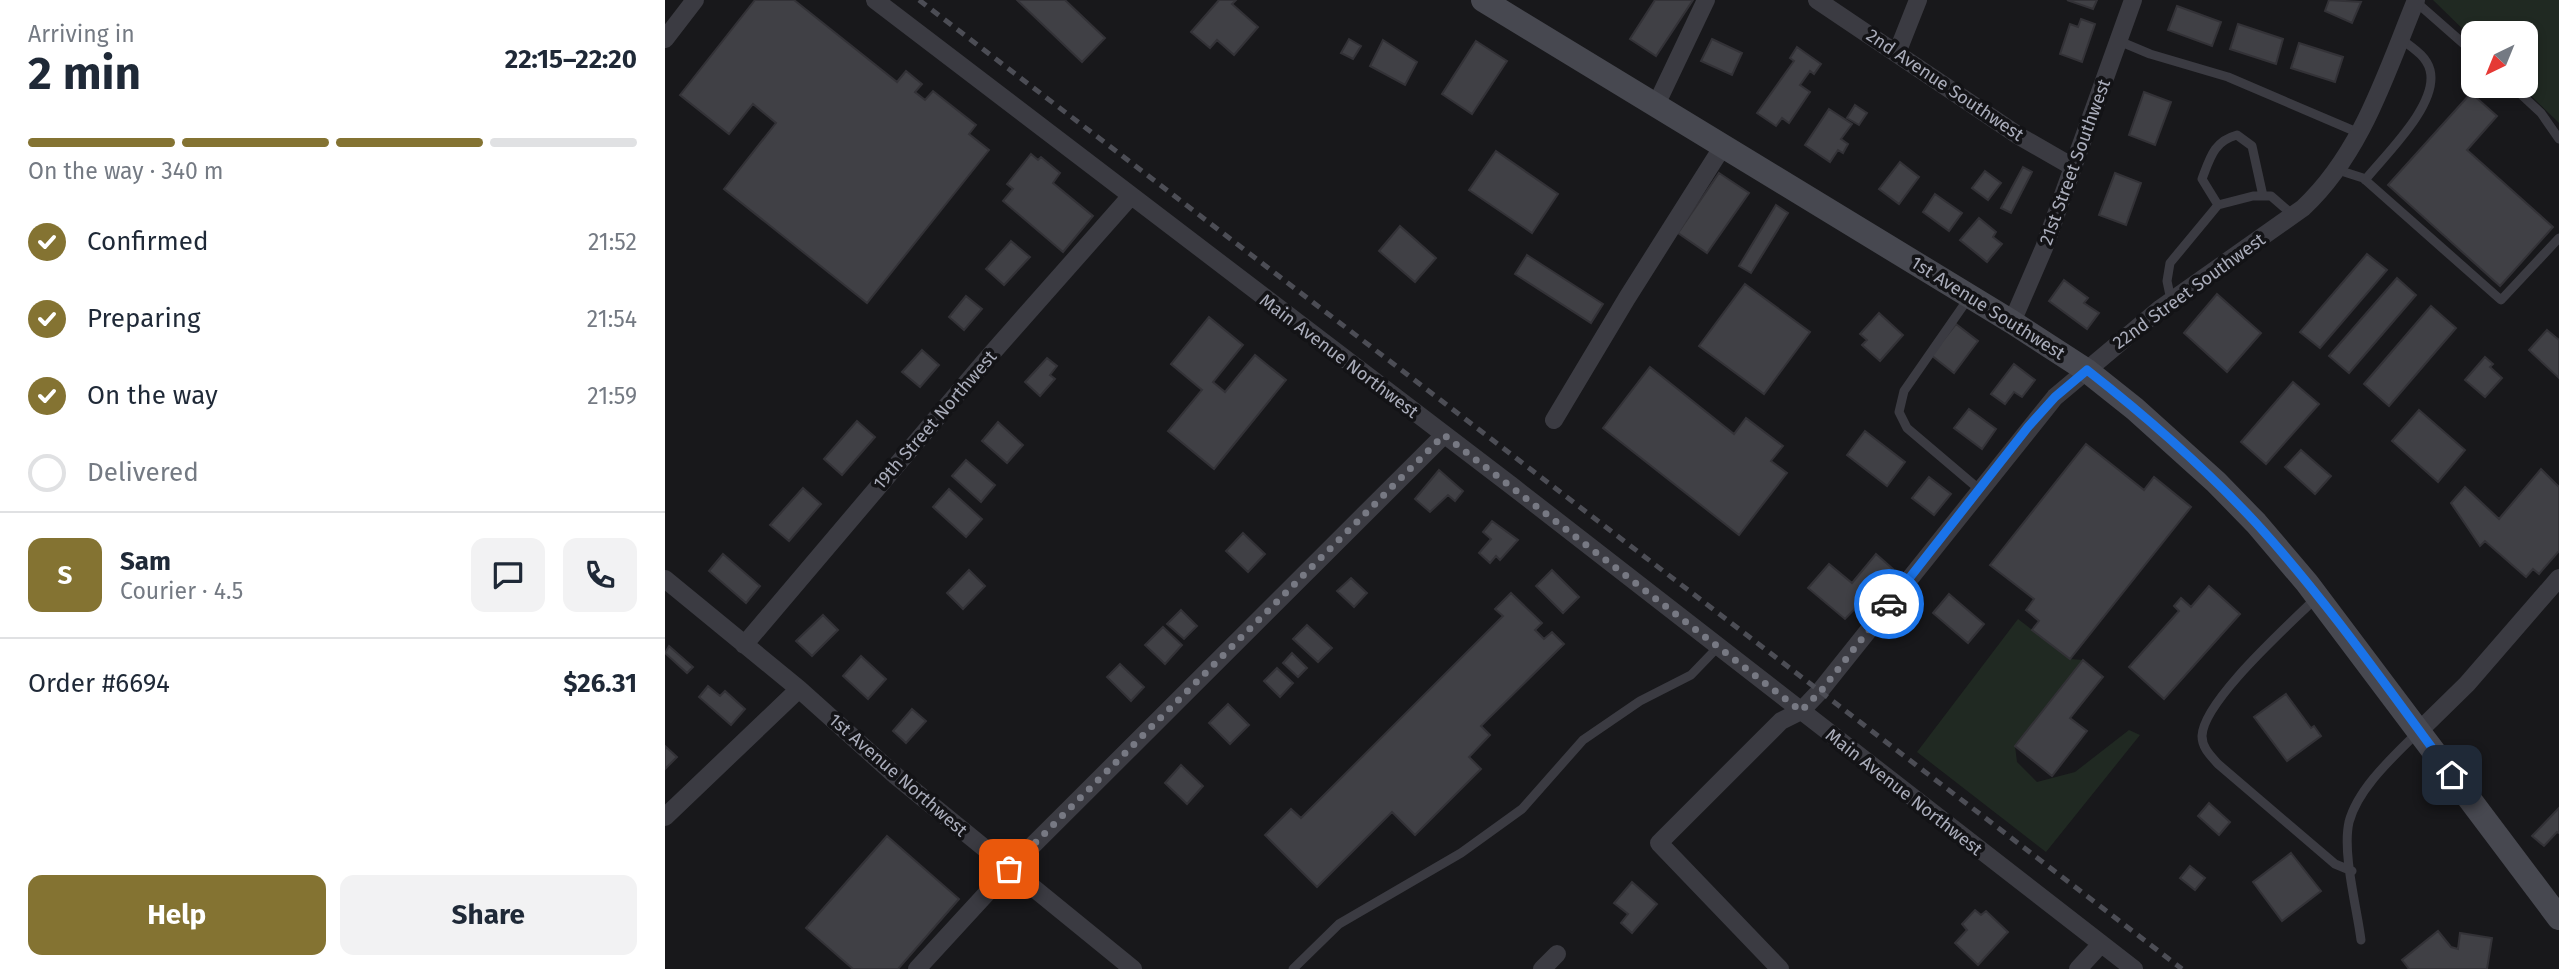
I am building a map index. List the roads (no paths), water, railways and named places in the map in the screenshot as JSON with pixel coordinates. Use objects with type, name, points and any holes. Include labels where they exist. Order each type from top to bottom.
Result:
[{"type":"main road","name":"1st Avenue Southwest","points":[[1483,0],[2012,322],[2087,370],[2135,409],[2216,482],[2256,523],[2318,597],[2559,918]]},
{"type":"street","points":[[665,39],[695,0]]},
{"type":"street","name":"Main Avenue Northwest","points":[[875,0],[1444,435],[2134,969]]},
{"type":"street","points":[[1657,105],[1706,0]]},
{"type":"street","name":"2nd Avenue Southwest","points":[[1817,0],[2019,136],[2073,167]]},
{"type":"street","points":[[1897,53],[1918,0]]},
{"type":"street","name":"21st Street Southwest","points":[[2012,322],[2073,167],[2133,0]]},
{"type":"street","name":"22nd Street Southwest","points":[[1780,969],[1659,843],[1781,721],[1801,711],[1821,691],[2037,417],[2087,370],[2171,301],[2293,215],[2320,192],[2338,170],[2359,133],[2416,1]]},
{"type":"street","points":[[1554,420],[1723,146]]},
{"type":"street","name":"19th Street Northwest","points":[[744,645],[985,361],[1130,197]]},
{"type":"street","points":[[917,969],[1009,869],[1444,435]]},
{"type":"street","points":[[2419,731],[2467,684],[2559,578]]},
{"type":"street","name":"1st Avenue Northwest","points":[[665,579],[799,689],[896,776],[1009,869],[1113,963],[1133,969]]},
{"type":"street","points":[[665,817],[799,689]]},
{"type":"street","points":[[2078,969],[2101,944]]},
{"type":"street","points":[[1542,969],[1557,954]]},
{"type":"lane","points":[[2416,1],[2461,41]]},
{"type":"lane","points":[[2365,180],[2420,111],[2431,90],[2430,69],[2423,57],[2400,38]]},
{"type":"lane","points":[[2119,41],[2150,54],[2228,77],[2359,133]]},
{"type":"lane","points":[[2525,98],[2541,113],[2559,139]]},
{"type":"lane","points":[[2218,205],[2202,179],[2212,153],[2220,142],[2237,135],[2252,146],[2263,196]]},
{"type":"lane","points":[[2338,170],[2365,180],[2501,300],[2559,238]]},
{"type":"lane","points":[[2171,301],[2168,281],[2174,256],[2218,205],[2263,196],[2280,201],[2293,215]]},
{"type":"lane","points":[[1970,296],[1904,391],[1899,412],[1907,428],[1980,490]]},
{"type":"lane","points":[[2318,597],[2226,691],[2208,718],[2202,734],[2204,746],[2218,764],[2335,864],[2352,871]]},
{"type":"lane","points":[[1293,969],[1339,924],[1461,853],[1522,809],[1583,740],[1640,701],[1691,676],[1718,647]]},
{"type":"lane","points":[[2361,940],[2347,840],[2355,808],[2396,755],[2419,731]]},
{"type":"railway","points":[[919,0],[2182,969]]}]
